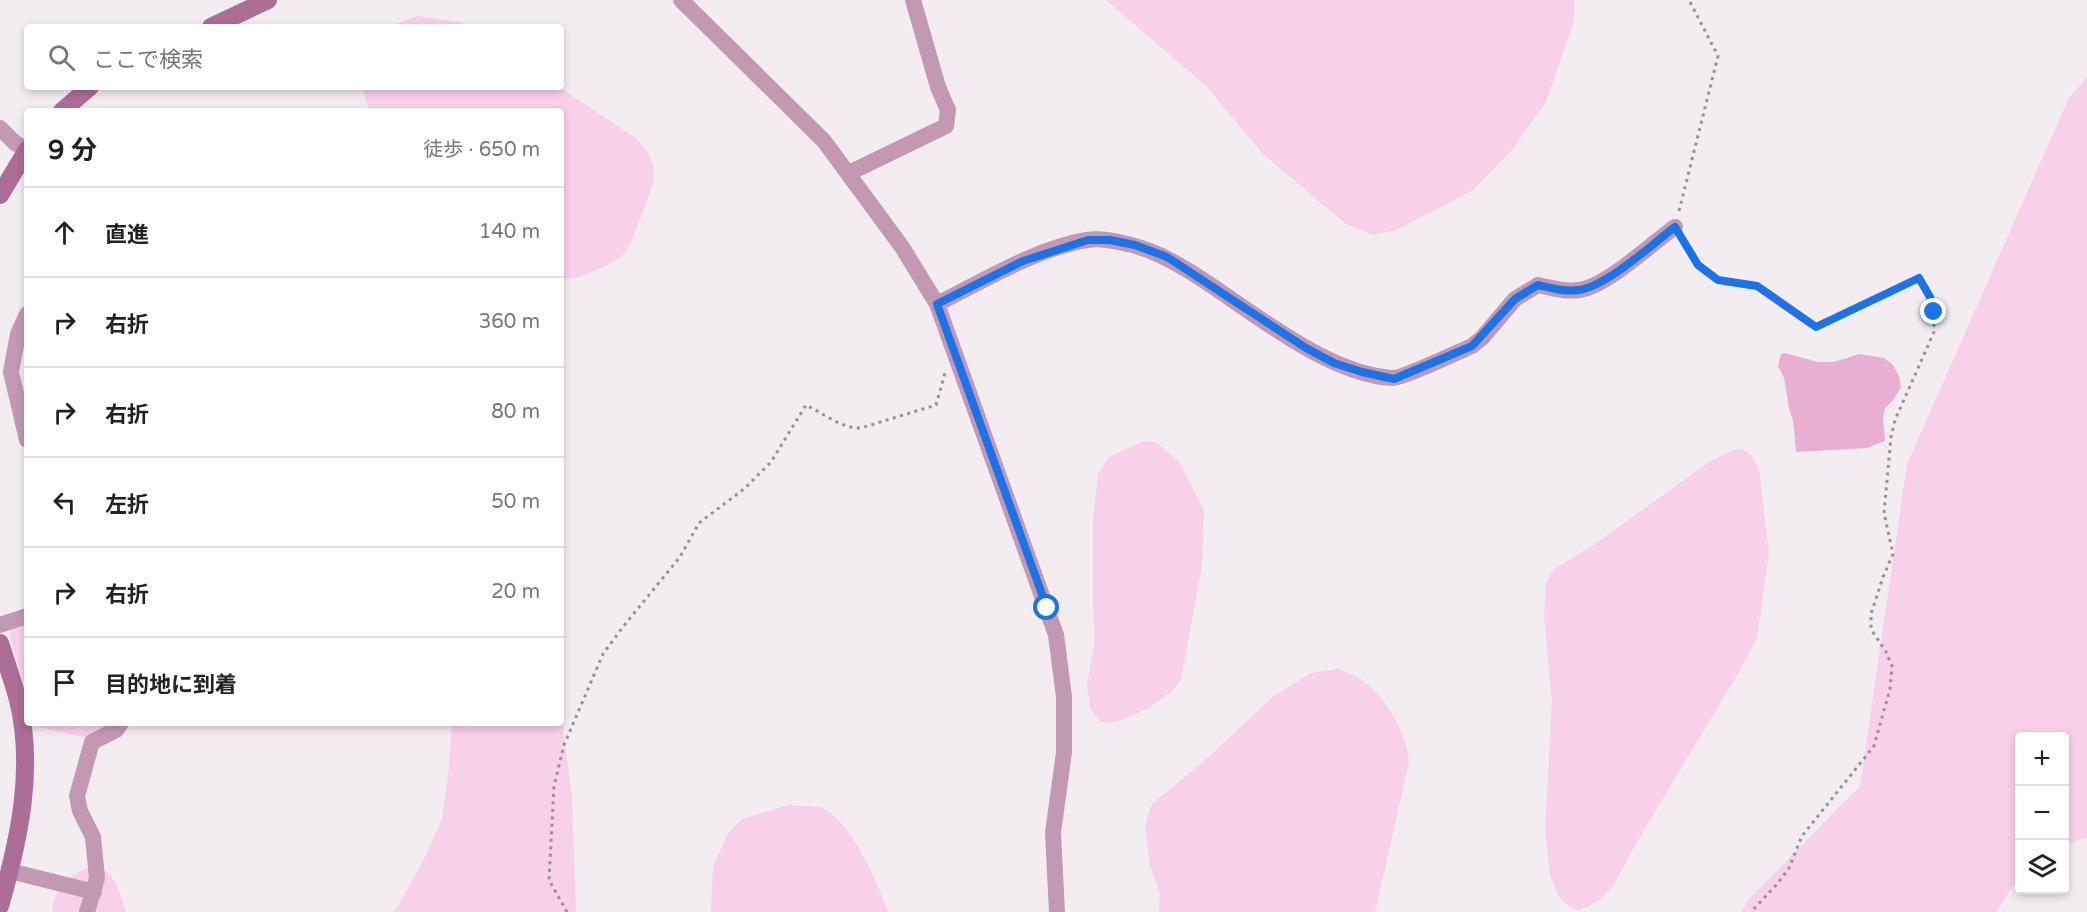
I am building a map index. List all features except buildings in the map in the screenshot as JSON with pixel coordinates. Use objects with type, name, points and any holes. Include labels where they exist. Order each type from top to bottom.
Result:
[{"type":"street","points":[[217,24],[268,0]]},
{"type":"street","points":[[681,0],[824,141],[902,247],[937,304],[1056,635],[1064,697],[1064,752],[1053,833],[1057,912]]},
{"type":"street","points":[[849,173],[946,126],[948,110],[913,0]]},
{"type":"street","points":[[66,108],[86,90]]},
{"type":"street","points":[[0,128],[24,148]]},
{"type":"street","points":[[0,195],[24,155]]},
{"type":"street","points":[[937,304],[1023,261],[1088,240],[1110,240],[1135,245],[1167,257],[1306,348],[1334,363],[1394,379],[1472,346],[1515,299],[1538,285],[1567,291],[1581,290],[1602,282],[1675,227]]},
{"type":"street","points":[[23,413],[5,372],[24,321]]},
{"type":"street","points":[[0,624],[24,617]]},
{"type":"street","points":[[0,643],[19,702],[26,760],[23,806],[10,871],[0,906]]},
{"type":"street","points":[[87,912],[97,878],[93,837],[80,811],[77,796],[92,742],[116,730],[118,726]]},
{"type":"street","points":[[10,871],[94,892]]},
{"type":"path","points":[[1689,0],[1718,56],[1675,227],[1698,265],[1718,280],[1757,286],[1816,327],[1919,278],[1930,297],[1934,312],[1934,332],[1895,420],[1891,437],[1884,513],[1893,554],[1882,577],[1871,614],[1871,628],[1892,666],[1890,689],[1874,746],[1802,836],[1789,868],[1778,883],[1751,912]]},
{"type":"path","points":[[567,912],[549,880],[556,775],[564,745],[603,654],[680,557],[699,523],[744,489],[771,462],[806,405],[843,424],[861,428],[936,405],[945,371],[959,363]]},
{"type":"shaded area","points":[[1106,0],[1574,0],[1574,21],[1546,102],[1511,151],[1473,190],[1397,230],[1372,235],[1346,224],[1263,154],[1206,86]]},
{"type":"shaded area","points":[[418,16],[463,24],[397,24]]},
{"type":"shaded area","points":[[2087,77],[2087,838],[2069,844],[2069,732],[2015,732],[2015,883],[1996,912],[1742,912],[1747,901],[1860,786],[1907,464],[2069,98]]},
{"type":"shaded area","points":[[364,90],[564,90],[637,139],[649,154],[653,165],[654,181],[631,243],[622,256],[606,266],[580,277],[564,280],[564,108],[369,108]]},
{"type":"shaded area","points":[[1785,353],[1818,362],[1834,362],[1859,354],[1884,358],[1893,365],[1899,376],[1901,387],[1885,408],[1883,418],[1885,441],[1867,448],[1796,452],[1793,420],[1784,378],[1778,366],[1781,354]]},
{"type":"shaded area","points":[[1144,441],[1157,443],[1179,462],[1204,510],[1202,565],[1181,680],[1172,691],[1149,708],[1122,720],[1107,723],[1099,721],[1090,708],[1087,684],[1095,640],[1093,521],[1098,474],[1109,457]]},
{"type":"shaded area","points":[[1743,449],[1752,456],[1759,469],[1769,553],[1757,638],[1613,886],[1597,902],[1579,911],[1566,904],[1558,895],[1550,875],[1545,830],[1552,701],[1544,617],[1546,584],[1553,570],[1595,544],[1709,462],[1733,450]]},
{"type":"shaded area","points":[[24,625],[24,684],[9,634],[12,628]]},
{"type":"shaded area","points":[[1339,669],[1357,677],[1376,692],[1399,726],[1409,762],[1375,912],[1159,912],[1160,894],[1150,865],[1145,826],[1152,804],[1203,762],[1274,696],[1311,673]]},
{"type":"shaded area","points":[[35,726],[108,726],[87,738]]},
{"type":"shaded area","points":[[452,726],[563,726],[572,797],[576,912],[393,912],[426,855],[442,819]]},
{"type":"shaded area","points":[[789,805],[822,808],[843,825],[862,854],[878,885],[888,912],[711,912],[713,866],[729,832],[742,819]]},
{"type":"shaded area","points":[[90,866],[105,871],[115,882],[126,912],[52,912],[56,896],[64,884]]},
{"type":"route","points":[[1047,608],[937,304],[1023,261],[1062,247],[1088,240],[1110,240],[1135,245],[1167,257],[1306,348],[1334,363],[1394,379],[1472,346],[1482,338],[1515,299],[1538,285],[1567,291],[1581,290],[1602,282],[1675,227],[1698,265],[1718,280],[1757,286],[1816,327],[1919,278],[1930,297],[1934,312]]}]
